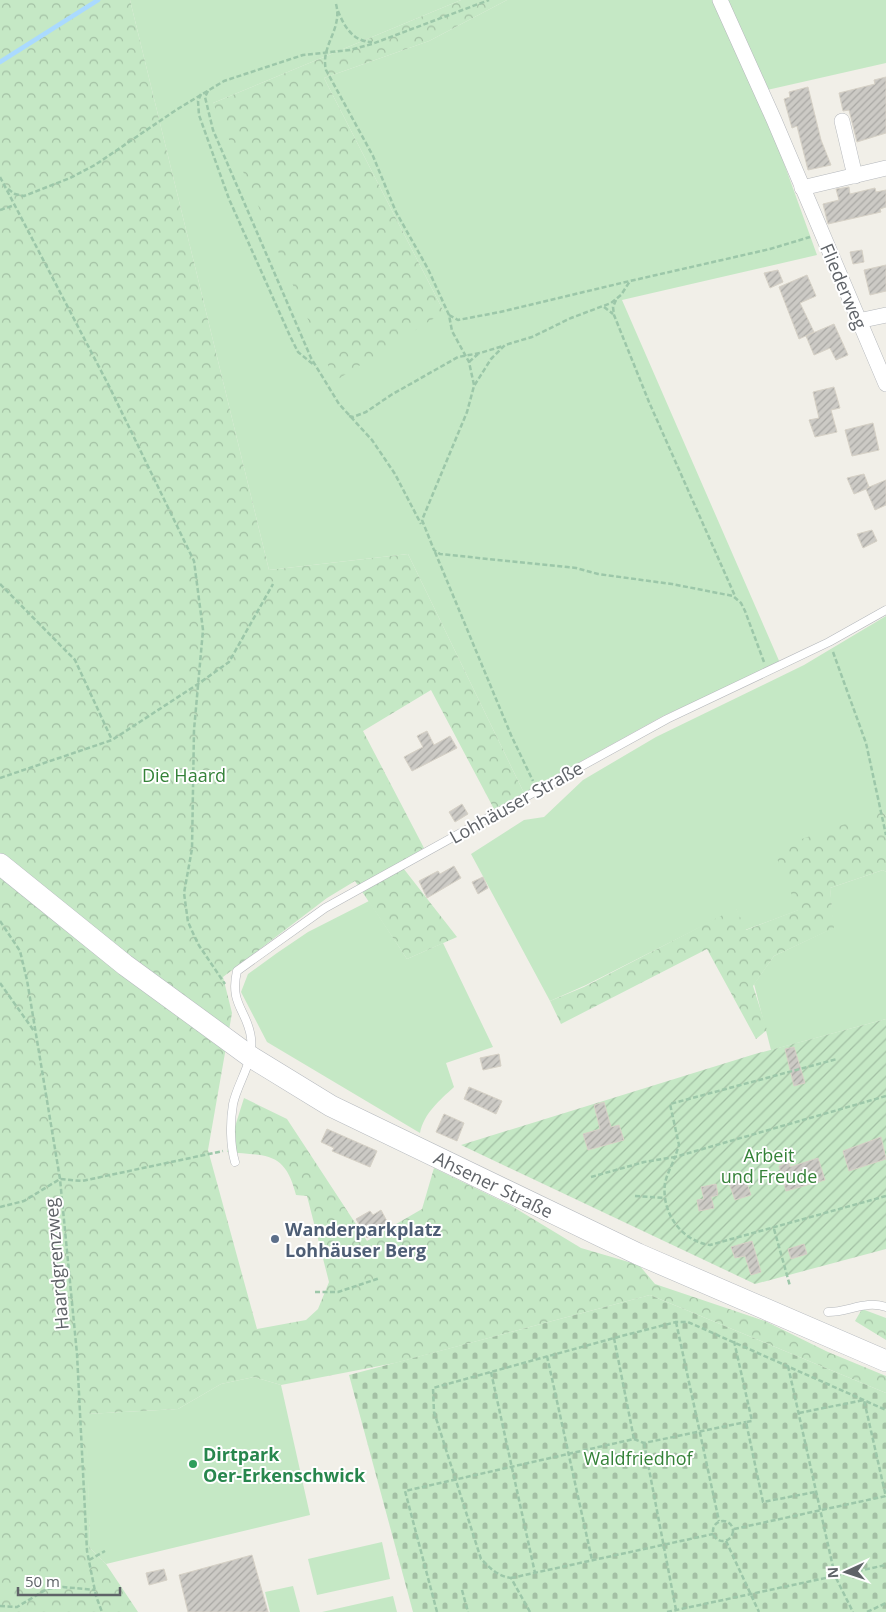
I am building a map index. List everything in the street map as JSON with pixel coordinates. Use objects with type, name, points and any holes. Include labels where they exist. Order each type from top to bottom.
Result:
[{"type":"main road","name":"Ahsener Straße","points":[[0,864],[125,965],[251,1057],[331,1106],[630,1249],[886,1362]]},
{"type":"street","name":"Fliederweg","points":[[720,0],[886,384]]},
{"type":"street","points":[[842,122],[855,176]]},
{"type":"street","points":[[802,188],[886,168]]},
{"type":"street","points":[[858,321],[886,315]]},
{"type":"lane","name":"Lohhäuser Straße","points":[[251,1057],[251,1036],[237,1002],[233,986],[237,971],[317,914],[667,718],[829,642],[886,610]]},
{"type":"lane","points":[[235,1162],[231,1149],[233,1104],[251,1057]]},
{"type":"lane","points":[[828,1312],[841,1312],[862,1304],[886,1307]]},
{"type":"path","points":[[334,0],[353,36],[366,42],[378,42]]},
{"type":"path","points":[[4,185],[10,191],[24,196],[49,188],[95,165],[224,80],[303,55],[350,50],[378,42],[489,0]]},
{"type":"path","points":[[336,4],[338,13],[336,30],[324,57],[326,70],[373,156],[396,212],[428,269],[449,315],[451,327],[469,362],[474,386]]},
{"type":"path","points":[[209,89],[205,97],[212,130],[300,335],[316,368],[348,415],[372,440],[395,474],[422,525],[511,735],[538,790]]},
{"type":"path","points":[[202,93],[198,102],[199,115],[229,199],[298,352],[316,368]]},
{"type":"path","points":[[0,177],[110,388],[194,561],[203,630],[194,730],[192,849],[184,893],[188,922],[198,944],[237,1002]]},
{"type":"path","points":[[0,210],[16,205]]},
{"type":"path","points":[[449,315],[458,320],[500,312],[770,249],[822,233]]},
{"type":"path","points":[[348,415],[353,417],[366,412],[398,391],[458,357],[478,354],[532,337],[571,318],[600,308],[616,298],[630,281]]},
{"type":"path","points":[[616,298],[613,307],[614,315],[732,591],[741,603],[763,661],[771,670]]},
{"type":"path","points":[[600,308],[607,308],[614,315]]},
{"type":"path","points":[[422,525],[427,504],[466,412],[474,386],[481,372],[505,345]]},
{"type":"path","points":[[462,349],[478,354]]},
{"type":"path","points":[[469,362],[478,354]]},
{"type":"path","points":[[434,550],[440,554],[536,563],[672,584],[728,595],[741,603]]},
{"type":"path","points":[[0,584],[75,660],[112,740]]},
{"type":"path","points":[[0,778],[112,740],[229,662],[273,584]]},
{"type":"path","points":[[829,642],[866,743],[886,835]]},
{"type":"path","name":"Haardgrenzweg","points":[[0,921],[20,951],[60,1179],[77,1354],[89,1561],[102,1612]]},
{"type":"path","points":[[0,984],[35,1032]]},
{"type":"path","points":[[836,1059],[670,1104],[679,1145],[665,1182],[665,1198],[677,1227],[697,1243],[710,1245],[774,1229],[886,1196]]},
{"type":"path","points":[[591,1177],[644,1162],[675,1157],[886,1096]]},
{"type":"path","points":[[0,1207],[24,1201],[60,1179],[82,1181],[231,1149]]},
{"type":"path","points":[[635,1196],[665,1198]]},
{"type":"path","points":[[774,1229],[790,1286]]},
{"type":"path","points":[[315,1292],[338,1292],[380,1278]]},
{"type":"path","points":[[676,1322],[719,1521]]},
{"type":"path","points":[[713,1534],[511,1578],[503,1577],[491,1570],[481,1559],[434,1412],[433,1388],[614,1338],[676,1322],[688,1322],[886,1410]]},
{"type":"path","points":[[614,1338],[634,1438]]},
{"type":"path","points":[[437,1612],[405,1491],[634,1438],[644,1443],[752,1420],[734,1341]]},
{"type":"path","points":[[547,1356],[570,1453],[592,1560]]},
{"type":"path","points":[[788,1366],[836,1576],[853,1612]]},
{"type":"path","points":[[490,1371],[535,1573]]},
{"type":"path","points":[[799,1413],[864,1400]]},
{"type":"path","points":[[734,1529],[886,1496],[864,1400]]},
{"type":"path","points":[[746,1422],[763,1502],[816,1492]]},
{"type":"path","points":[[644,1443],[676,1610]]},
{"type":"path","points":[[713,1534],[715,1524],[719,1521],[728,1521],[734,1529]]},
{"type":"path","points":[[713,1534],[721,1541],[726,1541],[732,1537],[734,1529]]},
{"type":"path","points":[[726,1541],[759,1612]]},
{"type":"path","points":[[89,1561],[105,1550]]},
{"type":"path","points":[[666,1612],[886,1565]]},
{"type":"path","points":[[511,1578],[530,1612]]},
{"type":"path","points":[[0,1606],[17,1607],[47,1589],[63,1587],[95,1590]]},
{"type":"path","points":[[462,1590],[468,1612]]},
{"type":"path","points":[[867,1612],[886,1602]]},
{"type":"path","points":[[689,1607],[691,1612]]},
{"type":"green space","name":"Die Haard","points":[[0,0],[130,0],[269,570],[408,554],[524,793],[494,809],[431,690],[363,731],[424,848],[400,864],[457,937],[407,959],[355,881],[327,898],[223,977],[232,1013],[208,1150],[257,1329],[306,1320],[318,1309],[329,1282],[307,1196],[296,1195],[286,1170],[272,1158],[227,1152],[244,1098],[287,1119],[367,1241],[422,1209],[434,1168],[510,1205],[581,1248],[639,1265],[655,1284],[765,1321],[828,1352],[886,1376],[886,1393],[650,1295],[395,1363],[281,1385],[254,1377],[221,1384],[178,1409],[87,1414],[90,1548],[106,1564],[138,1612],[0,1612]]},
{"type":"green space","points":[[130,0],[461,0],[213,103],[444,312],[324,78],[429,41],[507,0],[714,0],[776,141],[817,255],[622,300],[780,663],[663,716],[524,793],[408,554],[269,570]]},
{"type":"green space","points":[[461,0],[507,0],[429,41],[324,78],[444,312],[335,381],[213,103]]},
{"type":"green space","points":[[724,0],[886,0],[886,63],[767,90]]},
{"type":"green space","points":[[886,616],[886,816],[882,811],[799,910],[745,930],[736,909],[586,985],[550,1001],[471,854],[524,820],[544,817],[583,780],[656,737],[804,665]]},
{"type":"green space","points":[[882,811],[886,816],[886,872],[883,870],[830,888],[834,928],[774,956],[753,986],[767,1030],[756,1039],[707,949],[561,1024],[550,1001],[584,987],[736,908],[746,930],[798,910],[773,849]]},
{"type":"green space","points":[[883,870],[886,872],[886,1019],[771,1050],[754,984],[774,956],[833,928],[830,888]]},
{"type":"green space","points":[[369,901],[407,959],[443,943],[493,1047],[446,1063],[454,1087],[429,1113],[420,1133],[267,1042],[241,992],[248,974],[277,953],[308,932]]},
{"type":"green space","name":"Arbeit und Freude","points":[[886,1019],[886,1249],[755,1284],[461,1145],[755,1054]]},
{"type":"green space","name":"Waldfriedhof","points":[[650,1295],[886,1393],[886,1612],[413,1612],[349,1375]]},
{"type":"green space","points":[[862,1309],[886,1318],[886,1340],[855,1321]]},
{"type":"green space","name":"Dirtpark Oer-Erkenschwick","points":[[254,1377],[281,1385],[310,1515],[106,1564],[90,1548],[86,1414],[178,1409],[221,1384]]},
{"type":"green space","points":[[382,1542],[390,1579],[317,1595],[308,1559]]},
{"type":"green space","points":[[293,1586],[300,1612],[270,1612],[265,1592]]},
{"type":"green space","points":[[393,1596],[397,1612],[322,1612]]},
{"type":"building","points":[[886,77],[886,133],[857,142],[849,110],[843,111],[839,93],[875,84],[874,80]]},
{"type":"building","points":[[808,87],[821,140],[831,165],[808,170],[797,126],[792,128],[784,99],[790,97],[789,92]]},
{"type":"building","points":[[849,187],[850,194],[875,188],[876,192],[886,190],[886,207],[880,209],[881,212],[828,224],[823,204],[839,200],[836,189]]},
{"type":"building","points":[[862,250],[864,262],[853,264],[850,252]]},
{"type":"building","points":[[886,265],[886,291],[870,295],[864,270]]},
{"type":"building","points":[[778,270],[783,282],[770,288],[764,273]]},
{"type":"building","points":[[807,275],[816,296],[800,303],[814,332],[799,339],[779,287]]},
{"type":"building","points":[[834,324],[848,355],[836,360],[830,348],[814,355],[806,336]]},
{"type":"building","points":[[834,387],[840,408],[831,410],[837,432],[815,437],[809,420],[819,418],[813,392]]},
{"type":"building","points":[[873,423],[879,450],[852,456],[845,430]]},
{"type":"building","points":[[864,474],[869,487],[867,488],[886,480],[886,505],[875,510],[866,489],[854,494],[847,478]]},
{"type":"building","points":[[872,530],[877,541],[863,548],[857,534]]},
{"type":"building","points":[[427,731],[434,745],[450,736],[457,748],[412,771],[404,757],[423,747],[417,736]]},
{"type":"building","points":[[462,804],[468,814],[455,822],[449,812]]},
{"type":"building","points":[[454,866],[461,878],[427,898],[419,881],[438,871],[440,874]]},
{"type":"building","points":[[483,877],[488,888],[478,894],[472,882]]},
{"type":"building","points":[[794,1047],[805,1083],[794,1086],[785,1049]]},
{"type":"building","points":[[499,1054],[501,1066],[483,1070],[480,1058]]},
{"type":"building","points":[[469,1087],[502,1101],[496,1114],[464,1099]]},
{"type":"building","points":[[604,1102],[611,1127],[619,1125],[624,1140],[588,1150],[583,1134],[600,1129],[594,1105]]},
{"type":"building","points":[[444,1114],[464,1123],[457,1141],[436,1132]]},
{"type":"building","points":[[327,1129],[377,1151],[370,1167],[332,1151],[334,1148],[321,1142]]},
{"type":"building","points":[[881,1137],[886,1159],[849,1171],[843,1151]]},
{"type":"building","points":[[818,1158],[825,1180],[786,1191],[779,1166],[789,1162],[790,1167]]},
{"type":"building","points":[[745,1178],[751,1195],[735,1200],[729,1183]]},
{"type":"building","points":[[716,1184],[718,1195],[711,1197],[714,1208],[699,1211],[697,1200],[704,1199],[701,1187]]},
{"type":"building","points":[[381,1210],[389,1225],[367,1238],[356,1219],[370,1211],[373,1215]]},
{"type":"building","points":[[752,1241],[761,1272],[751,1275],[745,1256],[735,1258],[731,1247]]},
{"type":"building","points":[[804,1244],[807,1254],[791,1259],[788,1249]]},
{"type":"building","points":[[252,1555],[268,1612],[188,1612],[179,1575]]},
{"type":"building","points":[[164,1569],[167,1580],[149,1585],[146,1573]]},
{"type":"waterway","points":[[0,62],[98,0]]},
{"type":"place","name":"Wanderparkplatz Lohhäuser Berg","points":[[275,1239]]},
{"type":"place","name":"Dirtpark Oer-Erkenschwick","points":[[193,1464]]}]
